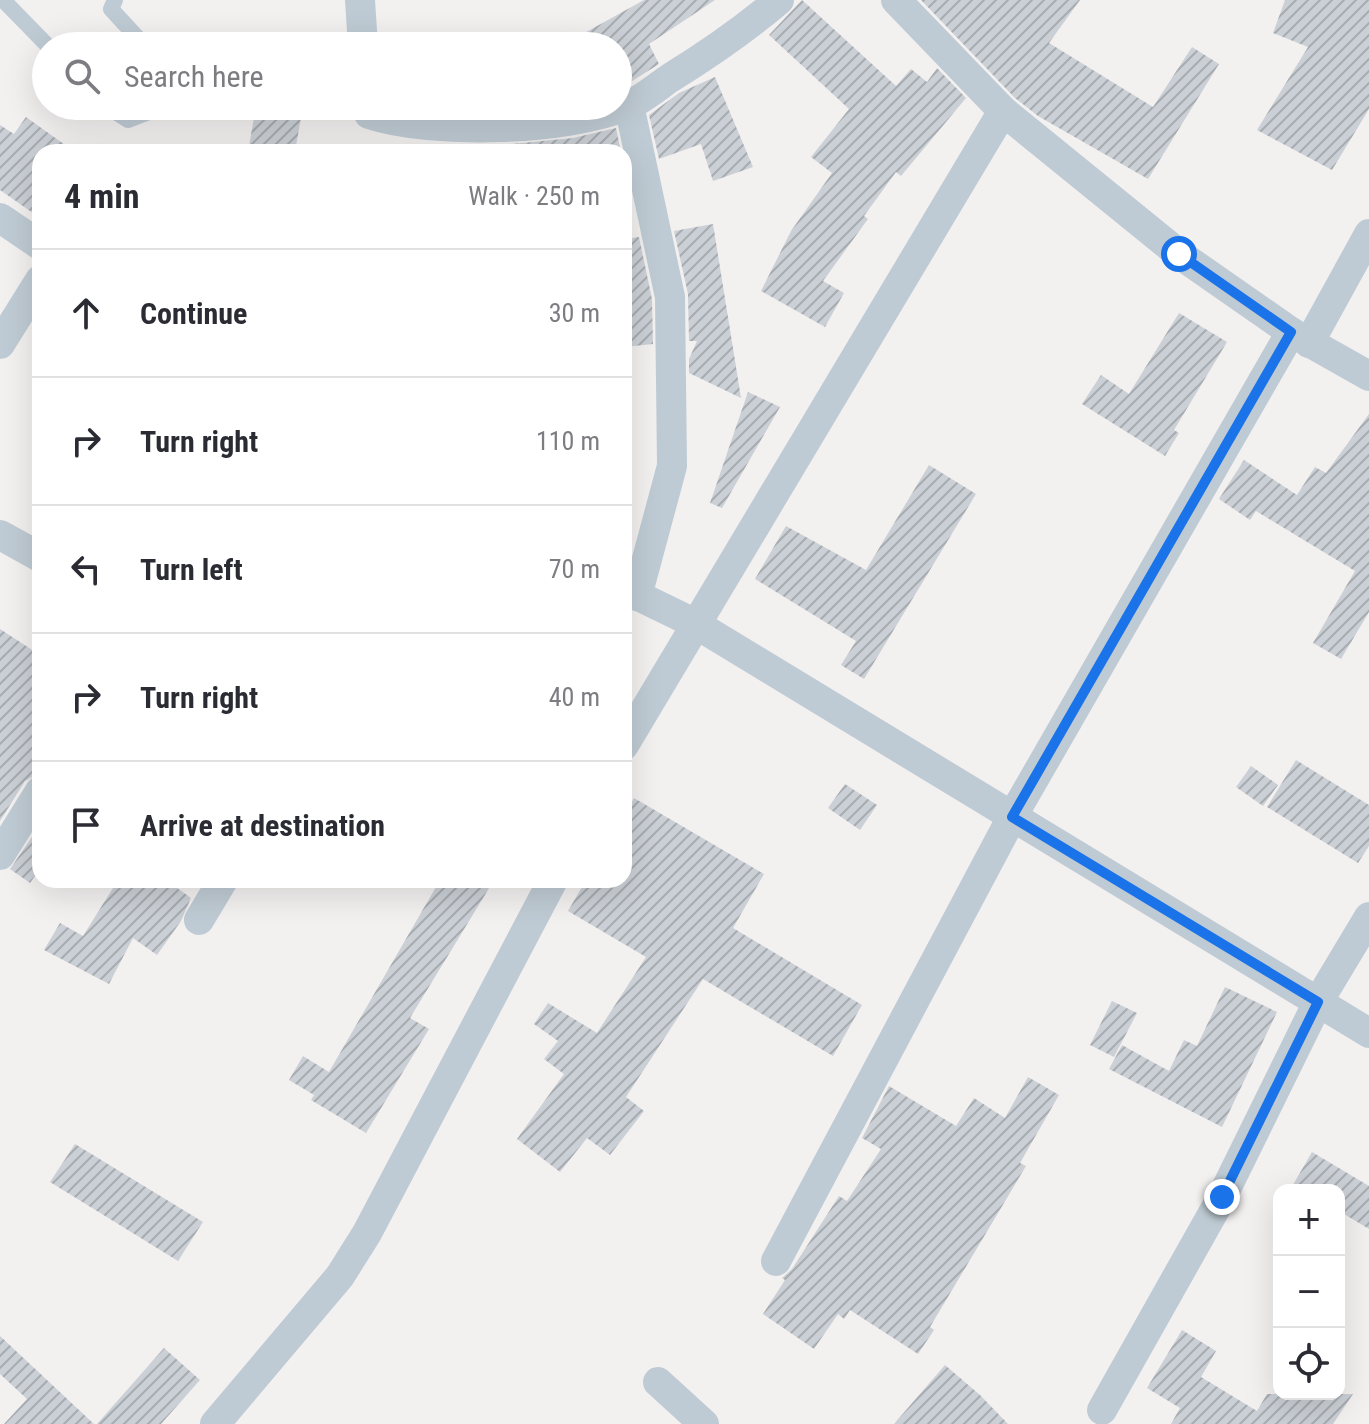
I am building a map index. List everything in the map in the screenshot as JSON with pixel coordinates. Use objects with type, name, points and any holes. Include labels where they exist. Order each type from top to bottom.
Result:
[{"type":"street","points":[[360,0],[362,32]]},
{"type":"street","points":[[632,103],[738,35],[779,0]]},
{"type":"street","points":[[896,0],[1003,111],[1179,254],[1300,337],[1369,376]]},
{"type":"street","points":[[634,708],[694,623],[1003,111]]},
{"type":"street","points":[[632,119],[670,297],[672,466],[632,587]]},
{"type":"street","points":[[391,120],[495,126],[552,124],[568,120]]},
{"type":"street","points":[[0,218],[32,240]]},
{"type":"street","points":[[776,1261],[1012,817],[1300,337],[1369,234]]},
{"type":"street","points":[[0,344],[32,293]]},
{"type":"street","points":[[0,535],[32,553]]},
{"type":"street","points":[[632,594],[694,623],[1369,1033]]},
{"type":"street","points":[[0,855],[32,804]]},
{"type":"street","points":[[199,920],[218,888]]},
{"type":"street","points":[[215,1424],[340,1276],[374,1219],[549,888]]},
{"type":"street","points":[[1102,1410],[1222,1197],[1318,1002],[1369,917]]},
{"type":"street","points":[[658,1382],[704,1424]]},
{"type":"lane","points":[[3,0],[34,32]]},
{"type":"lane","points":[[115,0],[111,9],[132,32]]},
{"type":"building","points":[[644,0],[715,0],[649,44],[659,64],[632,81],[632,32],[586,32]]},
{"type":"building","points":[[802,0],[896,86],[911,69],[927,82],[937,68],[966,98],[901,176],[896,172],[864,216],[868,219],[823,281],[844,293],[825,327],[761,291],[791,231],[832,173],[811,157],[849,109],[769,35]]},
{"type":"building","points":[[921,0],[1080,0],[1049,43],[1153,107],[1192,47],[1219,64],[1148,179],[1038,116],[1015,98]]},
{"type":"building","points":[[1285,0],[1369,0],[1369,109],[1332,170],[1257,130],[1308,47],[1273,33]]},
{"type":"building","points":[[715,77],[753,167],[713,181],[701,144],[659,159],[649,115],[679,93]]},
{"type":"building","points":[[26,117],[64,144],[32,144],[32,212],[0,190],[0,125],[14,134]]},
{"type":"building","points":[[254,120],[301,120],[296,144],[249,144]]},
{"type":"building","points":[[616,128],[619,144],[512,144],[573,138]]},
{"type":"building","points":[[713,224],[741,398],[689,373],[689,359],[697,341],[689,341],[688,294],[674,231]]},
{"type":"building","points":[[639,237],[652,299],[653,344],[632,346],[632,238]]},
{"type":"building","points":[[1179,313],[1227,342],[1174,430],[1179,433],[1165,456],[1082,404],[1101,375],[1129,394]]},
{"type":"building","points":[[748,392],[780,407],[722,508],[710,503]]},
{"type":"building","points":[[1369,414],[1369,612],[1341,659],[1313,643],[1355,571],[1256,511],[1250,520],[1219,499],[1244,460],[1297,495],[1315,467],[1326,473]]},
{"type":"building","points":[[929,465],[976,494],[864,679],[841,665],[856,641],[755,579],[786,526],[866,570]]},
{"type":"building","points":[[0,629],[32,650],[32,777],[25,781],[0,821]]},
{"type":"building","points":[[1296,760],[1369,805],[1369,846],[1358,863],[1267,807]]},
{"type":"building","points":[[1251,766],[1278,785],[1263,806],[1236,787]]},
{"type":"building","points":[[845,784],[877,805],[860,830],[828,808]]},
{"type":"building","points":[[634,798],[764,874],[733,928],[862,1005],[833,1056],[703,979],[626,1097],[644,1111],[610,1155],[587,1138],[560,1172],[517,1139],[564,1074],[544,1059],[558,1041],[534,1024],[548,1003],[597,1033],[646,957],[568,911],[581,888],[632,888]]},
{"type":"building","points":[[32,837],[32,880],[30,883],[10,869]]},
{"type":"building","points":[[113,888],[177,888],[191,898],[181,921],[157,955],[133,938],[109,984],[44,950],[60,923],[83,936]]},
{"type":"building","points":[[435,888],[489,888],[410,1018],[429,1029],[366,1133],[311,1100],[314,1095],[289,1080],[303,1056],[329,1072]]},
{"type":"building","points":[[1225,987],[1277,1012],[1222,1127],[1109,1069],[1122,1045],[1169,1071],[1184,1040],[1197,1046]]},
{"type":"building","points":[[1112,1001],[1137,1013],[1114,1057],[1090,1045]]},
{"type":"building","points":[[1028,1077],[1059,1095],[1020,1163],[1026,1166],[930,1327],[934,1330],[918,1354],[850,1310],[844,1319],[838,1314],[814,1349],[763,1314],[785,1280],[782,1278],[792,1269],[839,1196],[847,1201],[881,1149],[862,1138],[889,1086],[956,1126],[974,1098],[1005,1118]]},
{"type":"building","points":[[75,1144],[203,1222],[178,1261],[50,1182]]},
{"type":"building","points":[[1312,1152],[1369,1186],[1369,1229],[1345,1215],[1345,1184],[1293,1184]]},
{"type":"building","points":[[1182,1330],[1216,1351],[1201,1377],[1257,1411],[1267,1394],[1273,1394],[1273,1400],[1345,1400],[1345,1394],[1353,1394],[1333,1424],[1171,1424],[1180,1408],[1147,1388]]},
{"type":"building","points":[[0,1336],[94,1424],[4,1424],[27,1399],[0,1374]]},
{"type":"building","points":[[164,1348],[200,1380],[161,1424],[97,1424]]},
{"type":"building","points":[[945,1365],[980,1395],[1008,1424],[894,1424]]},
{"type":"route","points":[[1179,254],[1291,332],[1012,817],[1318,1002],[1222,1197]]}]
